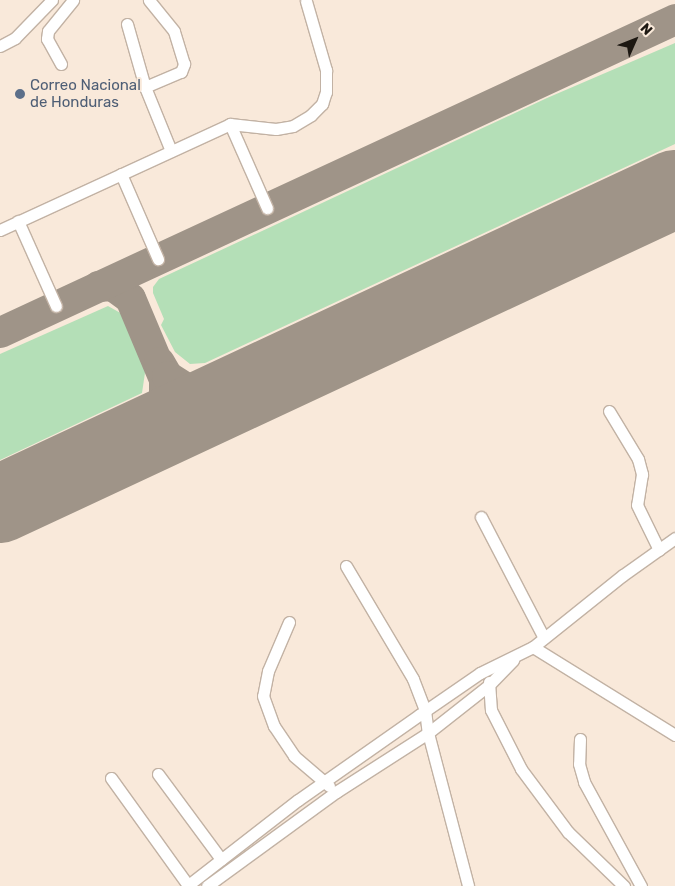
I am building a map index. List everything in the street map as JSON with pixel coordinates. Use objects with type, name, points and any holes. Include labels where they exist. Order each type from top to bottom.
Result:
[{"type":"lane","points":[[0,46],[15,38],[52,0]]},
{"type":"lane","points":[[61,64],[47,39],[48,31],[73,0]]},
{"type":"lane","points":[[145,87],[181,72],[184,64],[174,31],[149,0]]},
{"type":"lane","points":[[0,230],[230,124],[276,129],[293,126],[311,115],[322,104],[326,70],[306,0]]},
{"type":"lane","points":[[127,24],[145,87],[171,151]]},
{"type":"lane","points":[[230,124],[268,208]]},
{"type":"lane","points":[[121,174],[158,259]]},
{"type":"lane","points":[[18,221],[56,306]]},
{"type":"lane","points":[[609,411],[638,459],[642,474],[637,505],[659,550]]},
{"type":"lane","points":[[481,517],[544,638]]},
{"type":"lane","points":[[110,778],[187,885],[323,782],[425,710],[487,670],[533,647],[675,538]]},
{"type":"lane","points":[[346,566],[413,679],[425,710],[428,733],[468,886]]},
{"type":"lane","points":[[289,622],[268,671],[263,696],[274,726],[294,756],[336,792]]},
{"type":"lane","points":[[533,647],[675,735]]},
{"type":"lane","points":[[207,886],[336,792],[428,733],[489,685],[518,655]]},
{"type":"lane","points":[[487,670],[490,710],[505,744],[521,769],[568,832],[624,886]]},
{"type":"lane","points":[[580,739],[579,764],[584,782],[641,886]]},
{"type":"lane","points":[[158,774],[221,859]]},
{"type":"green space","points":[[675,43],[675,144],[205,363],[190,364],[175,352],[161,325],[164,319],[153,293],[153,287],[159,279],[547,98]]},
{"type":"green space","points":[[108,306],[124,315],[146,366],[142,393],[0,460],[0,354]]},
{"type":"taxiway","points":[[0,332],[675,19]]},
{"type":"taxiway","points":[[98,286],[112,285],[130,298],[164,379],[164,406],[156,422],[140,438]]},
{"type":"taxiway","points":[[159,362],[167,376],[189,390],[212,396],[233,395]]},
{"type":"runway","points":[[0,504],[675,189]]},
{"type":"place","name":"Correo Nacional de Honduras","points":[[20,94]]}]
